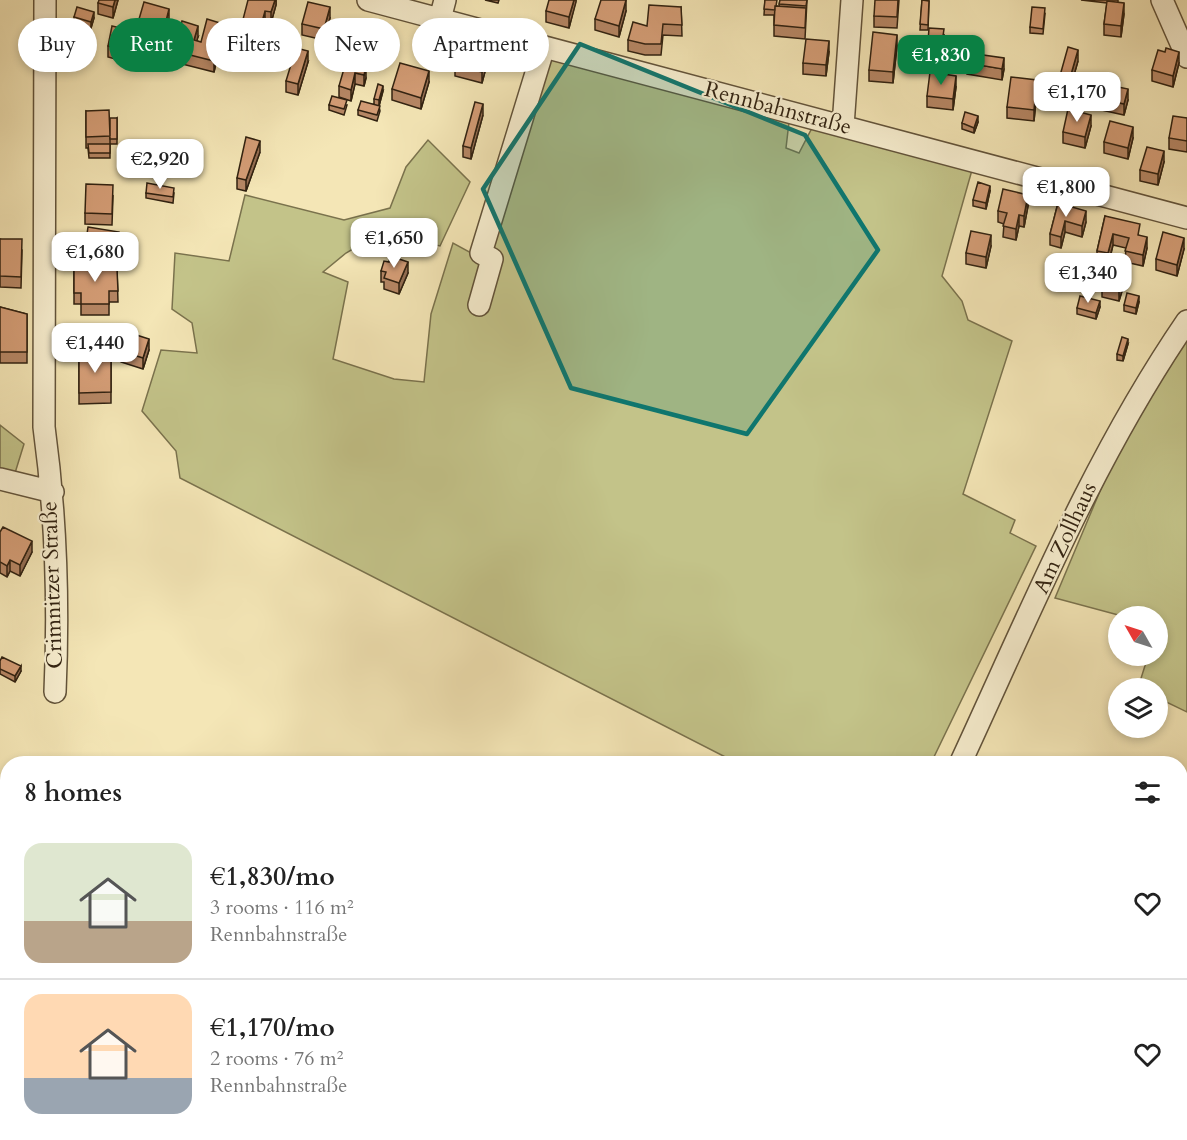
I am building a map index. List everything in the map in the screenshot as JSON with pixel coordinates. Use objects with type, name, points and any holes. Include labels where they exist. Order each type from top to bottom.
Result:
[{"type":"street","points":[[45,0],[44,427],[53,492]]},
{"type":"street","name":"Rennbahnstraße","points":[[368,0],[442,10],[464,18]]},
{"type":"street","points":[[843,126],[852,0]]},
{"type":"street","points":[[1162,0],[1187,57]]},
{"type":"street","name":"Rennbahnstraße","points":[[549,48],[1187,218]]},
{"type":"street","points":[[479,305],[492,259],[481,253],[536,72]]},
{"type":"street","name":"Am Zollhaus","points":[[964,756],[1100,462],[1148,378],[1187,321]]},
{"type":"street","name":"Crimnitzer Straße","points":[[0,479],[53,492],[57,633],[55,692]]},
{"type":"highlighted area","points":[[580,44],[805,135],[878,250],[747,434],[571,388],[483,189]]},
{"type":"green space","points":[[549,59],[789,122],[786,148],[799,153],[812,128],[972,170],[942,276],[962,301],[968,320],[1012,341],[963,494],[1015,520],[1010,533],[1036,546],[934,756],[723,756],[180,478],[176,451],[142,411],[161,350],[197,353],[192,323],[172,309],[175,253],[229,261],[245,195],[344,220],[390,208],[406,167],[428,140],[470,182],[440,246],[423,242],[424,230],[413,221],[403,235],[373,237],[346,253],[323,272],[348,282],[333,359],[394,379],[424,382],[431,314],[453,243],[484,260],[545,72],[549,72]]},
{"type":"green space","points":[[1187,337],[1187,712],[1168,703],[1168,678],[1141,678],[1145,666],[1168,666],[1168,606],[1108,606],[1108,612],[1055,598],[1116,453]]},
{"type":"green space","points":[[0,425],[24,444],[15,473],[0,468]]},
{"type":"building","points":[[99,0],[115,0],[113,7],[98,3]]},
{"type":"building","points":[[248,0],[275,0],[271,12],[265,11],[263,18],[243,18]]},
{"type":"building","points":[[549,0],[574,0],[569,17],[546,11]]},
{"type":"building","points":[[601,0],[626,0],[619,26],[595,19]]},
{"type":"building","points":[[765,0],[777,0],[775,10],[764,9]]},
{"type":"building","points":[[780,0],[807,0],[806,6],[779,4]]},
{"type":"building","points":[[875,0],[898,0],[897,17],[874,16]]},
{"type":"building","points":[[922,0],[929,1],[928,25],[920,24]]},
{"type":"building","points":[[1107,1],[1124,3],[1121,26],[1104,24]]},
{"type":"building","points":[[144,2],[169,9],[167,18],[139,18]]},
{"type":"building","points":[[308,2],[330,7],[327,18],[314,18],[314,27],[302,24]]},
{"type":"building","points":[[649,5],[681,7],[682,25],[663,24],[661,44],[645,44],[628,40],[633,22],[647,26]]},
{"type":"building","points":[[775,6],[806,8],[805,28],[774,25]]},
{"type":"building","points":[[77,7],[94,12],[92,18],[74,17]]},
{"type":"building","points":[[1032,7],[1045,8],[1043,29],[1030,27]]},
{"type":"building","points":[[206,23],[206,59],[194,56],[194,40],[201,42]]},
{"type":"building","points":[[194,25],[198,26],[194,40]]},
{"type":"building","points":[[929,28],[944,29],[942,43],[928,42]]},
{"type":"building","points":[[873,32],[897,35],[893,72],[869,70]]},
{"type":"building","points":[[806,39],[829,41],[826,65],[803,63]]},
{"type":"building","points":[[1068,47],[1078,50],[1066,92],[1056,90]]},
{"type":"building","points":[[1166,48],[1179,52],[1173,76],[1152,70],[1158,50],[1165,52]]},
{"type":"building","points":[[302,50],[308,51],[302,71]]},
{"type":"building","points":[[969,53],[1004,58],[1002,69],[967,63]]},
{"type":"building","points":[[400,63],[412,66],[412,72],[429,72],[421,98],[392,89],[397,72],[400,72]]},
{"type":"building","points":[[289,72],[302,72],[298,84],[286,81]]},
{"type":"building","points":[[343,72],[365,72],[364,75],[355,73],[351,90],[339,86]]},
{"type":"building","points":[[930,72],[956,76],[953,99],[927,96]]},
{"type":"building","points":[[1011,77],[1037,80],[1034,110],[1007,107]]},
{"type":"building","points":[[378,84],[383,86],[379,100],[374,99]]},
{"type":"building","points":[[1104,84],[1128,89],[1124,104],[1101,99]]},
{"type":"building","points":[[332,96],[347,100],[344,109],[329,105]]},
{"type":"building","points":[[361,101],[380,106],[377,115],[358,110]]},
{"type":"building","points":[[475,102],[483,104],[471,148],[463,146]]},
{"type":"building","points":[[1068,109],[1091,115],[1085,137],[1063,132]]},
{"type":"building","points":[[109,110],[110,136],[86,137],[86,111]]},
{"type":"building","points":[[965,112],[978,116],[974,128],[962,123]]},
{"type":"building","points":[[1173,116],[1187,118],[1187,141],[1169,138]]},
{"type":"building","points":[[110,118],[117,118],[117,139],[110,139]]},
{"type":"building","points":[[1110,121],[1133,127],[1128,148],[1104,142]]},
{"type":"building","points":[[246,137],[260,141],[246,180],[237,178]]},
{"type":"building","points":[[88,144],[110,144],[110,153],[89,153]]},
{"type":"building","points":[[1147,147],[1164,151],[1158,174],[1140,170]]},
{"type":"building","points":[[978,182],[990,186],[986,203],[973,200]]},
{"type":"building","points":[[147,183],[174,188],[173,197],[146,193]]},
{"type":"building","points":[[86,184],[113,185],[112,214],[85,213]]},
{"type":"building","points":[[1003,189],[1028,195],[1024,216],[1019,215],[1016,229],[1003,226],[1007,213],[998,211]]},
{"type":"building","points":[[1058,203],[1086,211],[1082,226],[1065,221],[1061,237],[1050,234]]},
{"type":"building","points":[[1105,216],[1140,224],[1138,235],[1147,237],[1143,255],[1125,251],[1129,238],[1113,234],[1108,253],[1097,251]]},
{"type":"building","points":[[88,227],[119,232],[116,246],[86,241]]},
{"type":"building","points":[[971,231],[991,235],[986,257],[966,253]]},
{"type":"building","points":[[1163,232],[1184,238],[1177,265],[1156,259]]},
{"type":"building","points":[[0,239],[22,239],[21,277],[0,276]]},
{"type":"building","points":[[390,256],[408,262],[399,283],[384,278],[386,272],[381,271],[384,261],[389,262]]},
{"type":"building","points":[[1109,262],[1126,267],[1119,290],[1102,286]]},
{"type":"building","points":[[74,265],[111,265],[110,269],[117,269],[118,291],[109,291],[109,304],[81,304],[81,293],[74,293]]},
{"type":"building","points":[[1127,293],[1139,296],[1136,308],[1124,305]]},
{"type":"building","points":[[1080,296],[1100,301],[1096,313],[1077,308]]},
{"type":"building","points":[[0,307],[27,314],[27,352],[0,352]]},
{"type":"building","points":[[127,332],[149,339],[143,358],[121,351]]},
{"type":"building","points":[[1122,337],[1128,339],[1123,356],[1117,354]]},
{"type":"building","points":[[79,356],[111,356],[111,392],[79,393]]},
{"type":"building","points":[[3,527],[32,541],[20,565],[10,560],[7,566],[0,562],[0,532]]},
{"type":"building","points":[[2,657],[21,666],[15,676],[0,669]]}]
